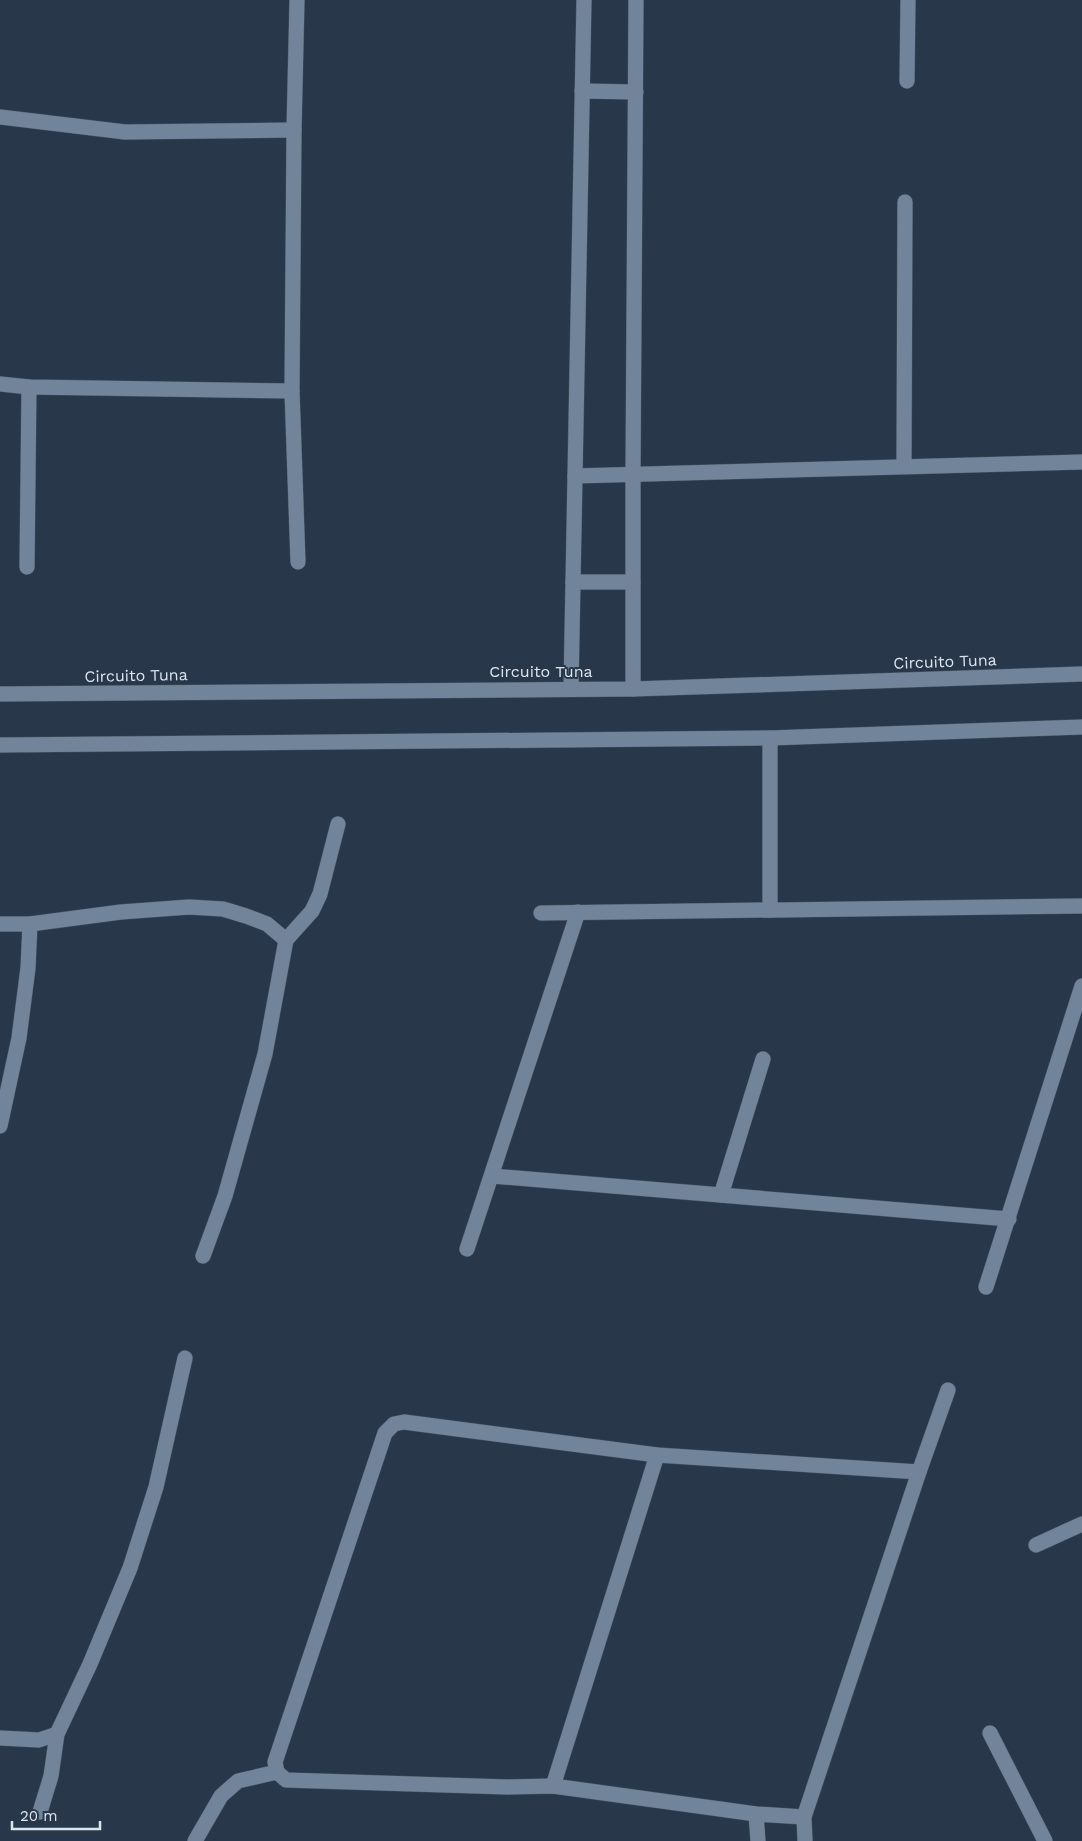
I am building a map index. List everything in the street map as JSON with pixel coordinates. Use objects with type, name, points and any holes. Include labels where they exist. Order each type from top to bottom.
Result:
[{"type":"street","points":[[297,0],[292,391],[298,562]]},
{"type":"street","points":[[571,688],[584,0]]},
{"type":"street","points":[[633,689],[636,0]]},
{"type":"street","points":[[907,81],[908,0]]},
{"type":"street","points":[[582,90],[636,92]]},
{"type":"street","points":[[0,117],[125,132],[294,130]]},
{"type":"street","points":[[904,466],[905,202]]},
{"type":"street","points":[[0,384],[29,387],[292,391]]},
{"type":"street","points":[[27,567],[29,387]]},
{"type":"street","points":[[576,476],[1082,462]]},
{"type":"street","points":[[573,582],[633,582]]},
{"type":"street","name":"Circuito Tuna","points":[[0,694],[633,689],[1082,674]]},
{"type":"street","points":[[0,746],[770,738],[1082,726]]},
{"type":"street","points":[[770,738],[770,910]]},
{"type":"street","points":[[203,1256],[225,1196],[265,1054],[286,940],[312,911],[320,894],[338,824]]},
{"type":"street","points":[[541,913],[1082,906]]},
{"type":"street","points":[[0,924],[30,924],[121,912],[189,907],[223,910],[246,916],[267,924],[286,940]]},
{"type":"street","points":[[467,1249],[578,912]]},
{"type":"street","points":[[0,1126],[19,1038],[28,968],[30,924]]},
{"type":"street","points":[[986,1287],[1082,986]]},
{"type":"street","points":[[721,1195],[763,1059]]},
{"type":"street","points":[[492,1176],[1009,1219]]},
{"type":"street","points":[[40,1812],[51,1776],[57,1734],[90,1664],[130,1568],[156,1487],[185,1358]]},
{"type":"street","points":[[805,1841],[804,1817],[948,1390]]},
{"type":"street","points":[[804,1817],[756,1814],[553,1786],[507,1787],[286,1780],[277,1772],[275,1762],[385,1434],[394,1424],[404,1422],[658,1456],[919,1472]]},
{"type":"street","points":[[553,1786],[658,1456]]},
{"type":"street","points":[[1036,1545],[1082,1524]]},
{"type":"street","points":[[990,1732],[1045,1841]]},
{"type":"street","points":[[0,1738],[39,1740],[57,1734]]},
{"type":"street","points":[[195,1841],[221,1796],[238,1781],[277,1772]]},
{"type":"street","points":[[756,1814],[758,1841]]}]
